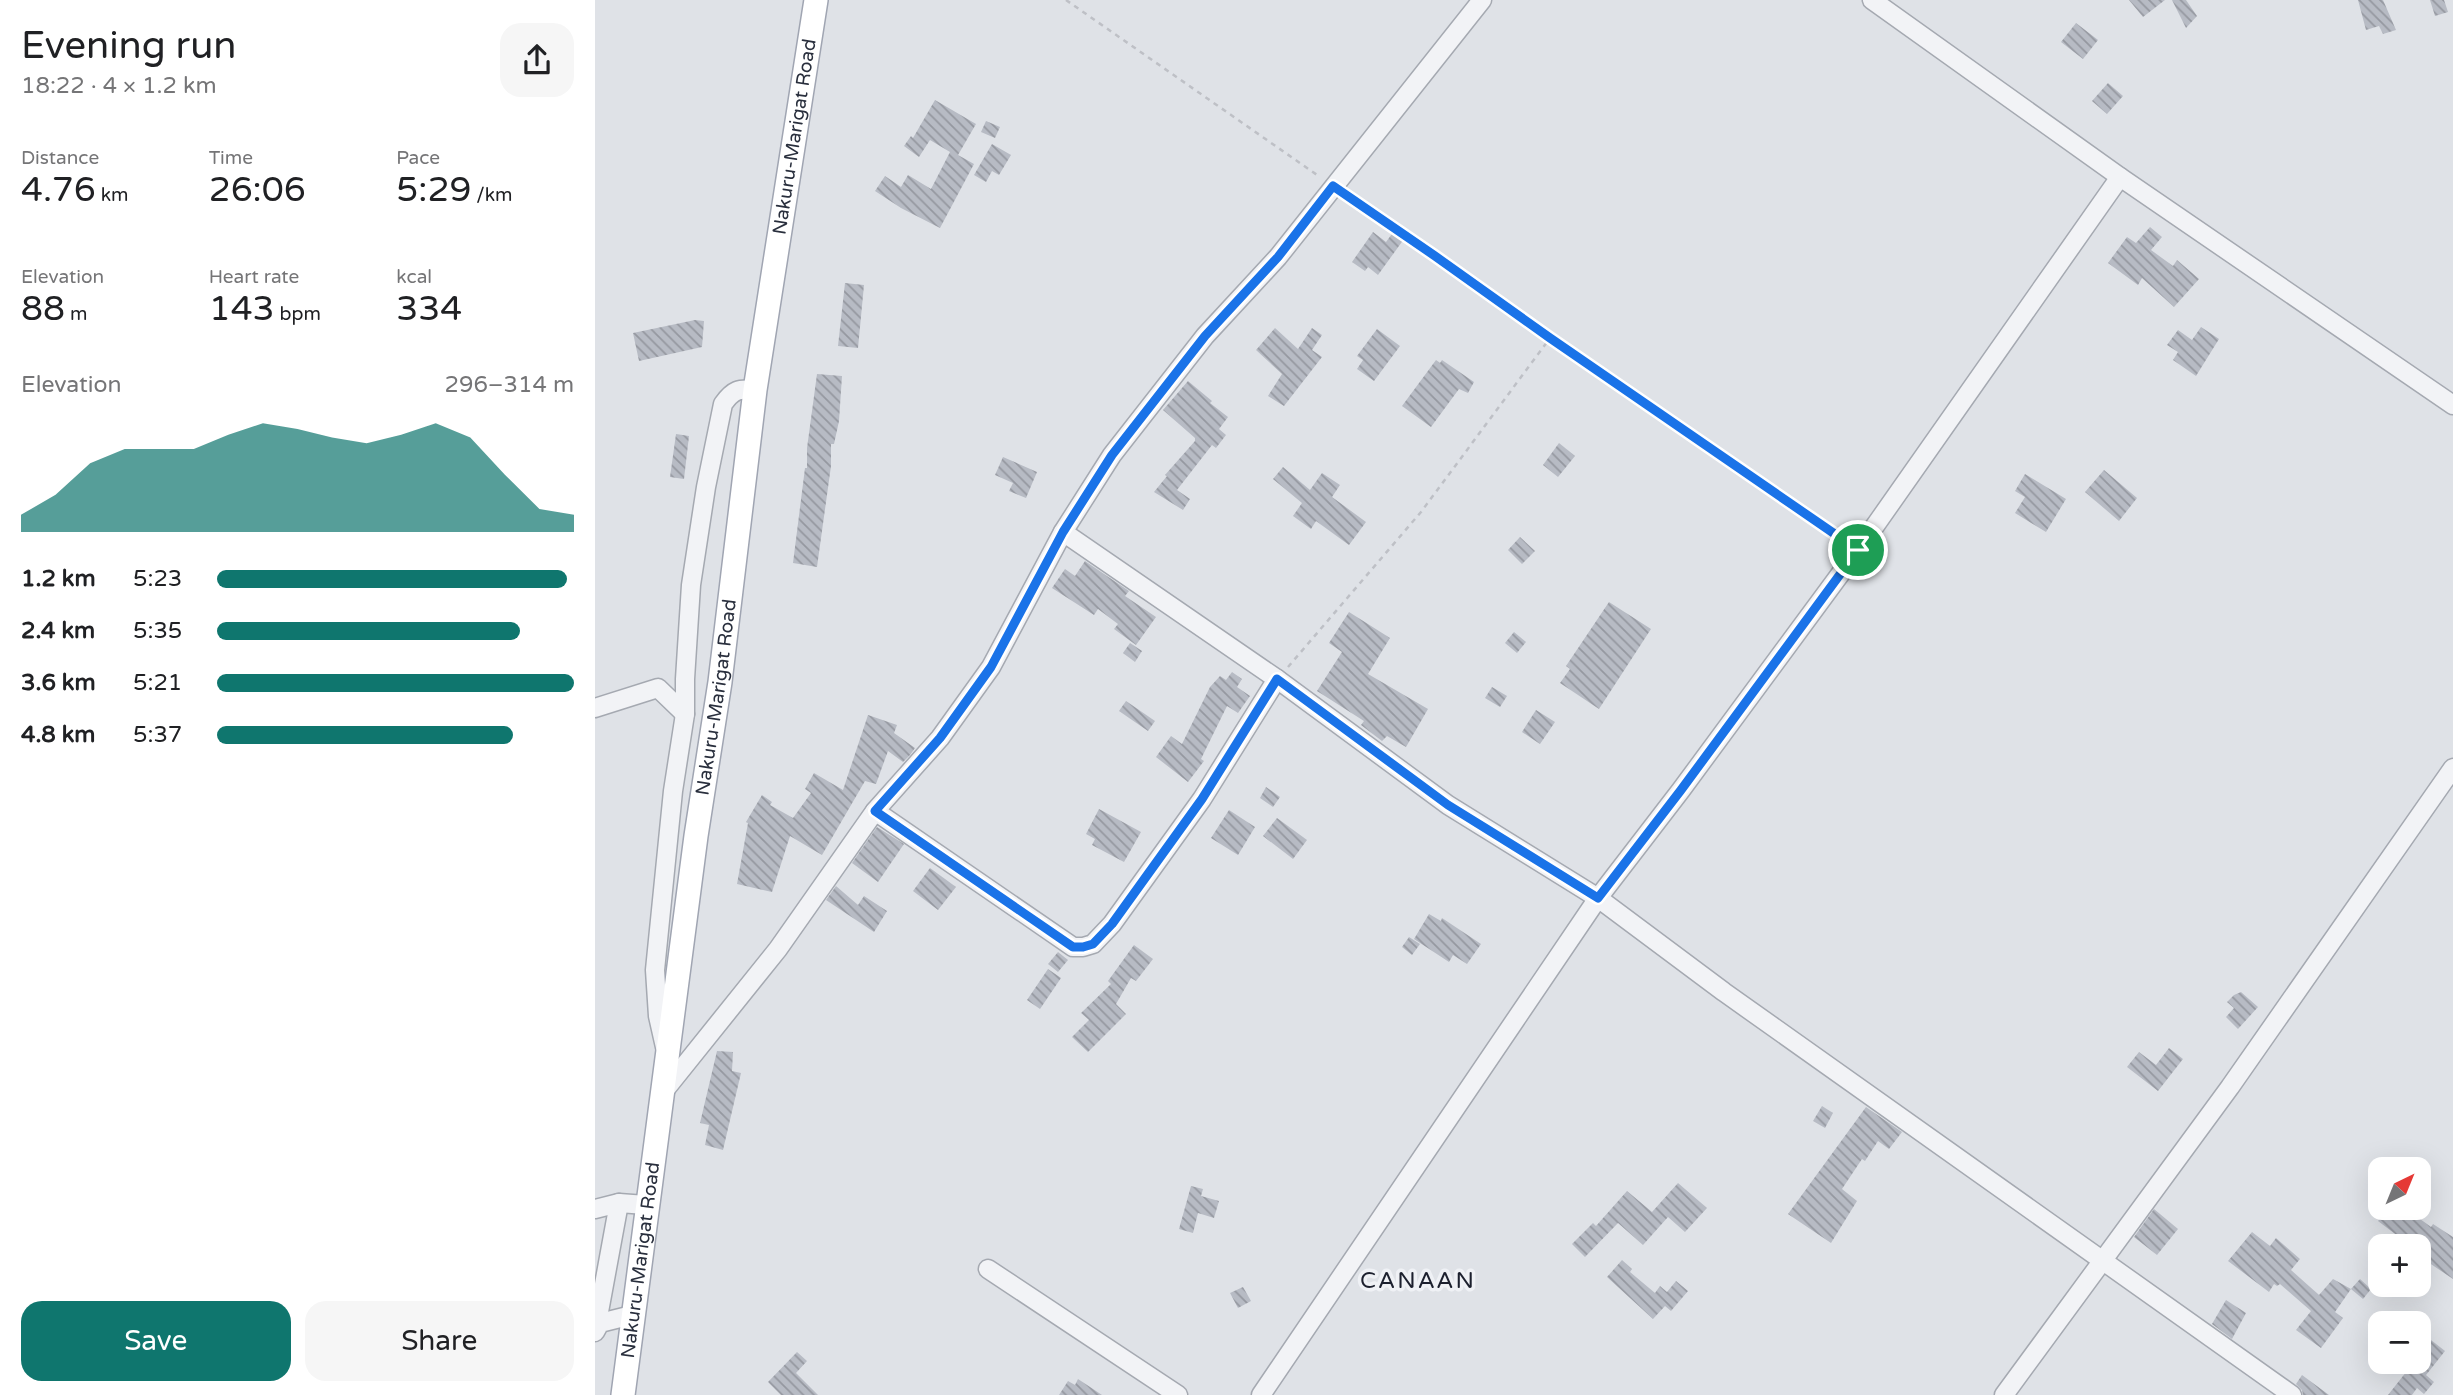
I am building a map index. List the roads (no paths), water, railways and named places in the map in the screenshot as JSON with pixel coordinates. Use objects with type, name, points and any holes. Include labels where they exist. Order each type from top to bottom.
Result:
[{"type":"main road","name":"Nakuru-Marigat Road","points":[[623,1395],[696,836],[720,682],[755,390],[816,0]]},
{"type":"street","points":[[664,1091],[778,949],[875,811],[940,738],[991,667],[1063,532],[1112,455],[1205,336],[1278,257],[1482,0]]},
{"type":"street","points":[[1872,0],[2120,177],[2453,405]]},
{"type":"street","points":[[1261,1395],[1598,898],[1858,550],[2120,177]]},
{"type":"street","points":[[668,1061],[657,1016],[655,970],[673,791],[685,714],[691,585],[706,487],[723,404],[731,392],[740,388],[755,390]]},
{"type":"street","points":[[1063,532],[1277,679],[1448,805],[1598,898],[1724,992],[2293,1395]]},
{"type":"street","points":[[595,708],[685,679]]},
{"type":"street","points":[[875,811],[1073,947],[1093,944],[1112,924],[1202,799],[1277,679]]},
{"type":"street","points":[[658,688],[685,714]]},
{"type":"street","points":[[2004,1395],[2230,1087],[2453,768]]},
{"type":"street","points":[[595,1209],[619,1203],[646,1205]]},
{"type":"street","points":[[596,1330],[619,1203]]},
{"type":"street","points":[[988,1269],[1178,1395]]},
{"type":"street","points":[[596,1330],[605,1321],[632,1315]]},
{"type":"district","name":"CANAAN","points":[[1418,1281]]}]
